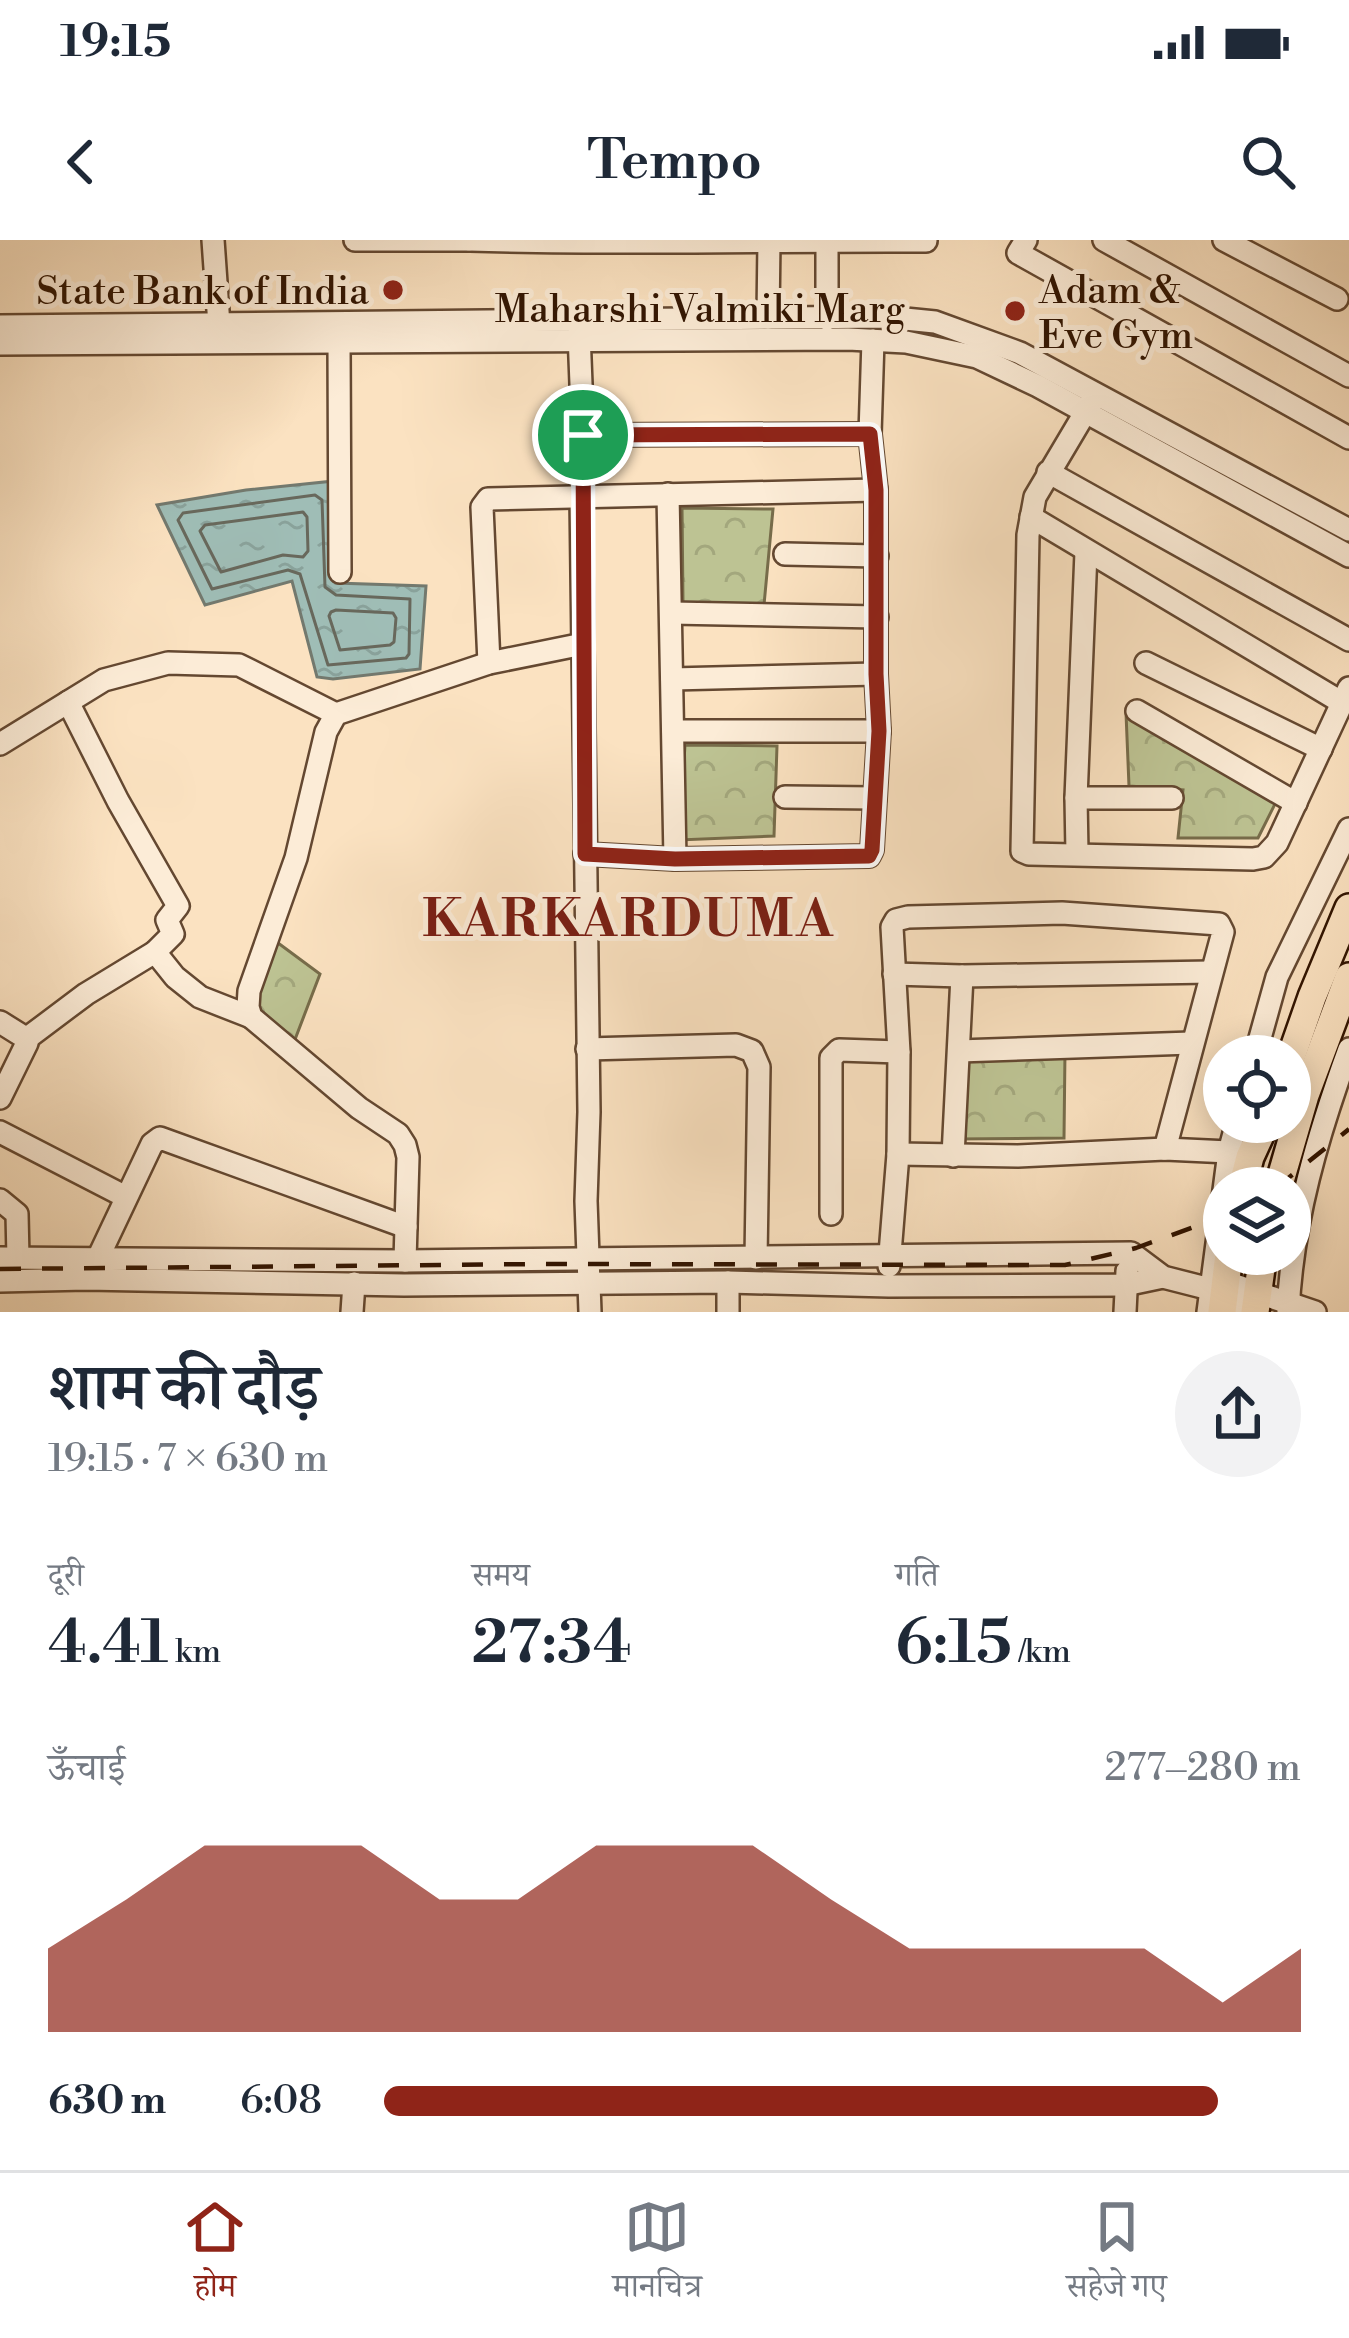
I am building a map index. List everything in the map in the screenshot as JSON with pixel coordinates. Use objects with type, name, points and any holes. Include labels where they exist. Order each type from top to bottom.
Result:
[{"type":"main road","points":[[1299,1035],[1349,908]]},
{"type":"main road","points":[[1284,1167],[1305,1095],[1347,989]]},
{"type":"main road","points":[[1255,1305],[1260,1275]]},
{"type":"street","points":[[213,240],[219,325]]},
{"type":"street","points":[[355,240],[926,241]]},
{"type":"street","points":[[768,318],[769,240]]},
{"type":"street","points":[[1026,240],[1018,253],[1349,438]]},
{"type":"street","points":[[1104,240],[1349,376]]},
{"type":"street","points":[[1224,240],[1337,299]]},
{"type":"street","points":[[827,241],[827,319]]},
{"type":"street","name":"Maharshi Valmiki Marg","points":[[0,344],[339,343],[768,318],[885,317],[934,322],[1020,353],[1090,404],[1349,556]]},
{"type":"street","name":"Maharshi Valmiki Marg","points":[[0,326],[579,331],[906,342],[977,357],[1090,404],[1349,530]]},
{"type":"street","points":[[579,331],[590,1312]]},
{"type":"street","points":[[585,854],[675,859],[869,856],[879,731],[876,490],[870,434],[873,340]]},
{"type":"street","points":[[339,343],[340,572]]},
{"type":"street","points":[[1031,517],[1345,695],[1277,843],[1264,856],[1029,854],[1022,850],[1028,535],[1031,517],[1035,497],[1090,404]]},
{"type":"street","points":[[583,435],[870,434]]},
{"type":"street","points":[[1048,472],[1349,640]]},
{"type":"street","points":[[488,663],[483,504],[488,499],[876,490]]},
{"type":"street","points":[[668,494],[675,859]]},
{"type":"street","points":[[1077,853],[1086,552]]},
{"type":"street","points":[[785,554],[877,556]]},
{"type":"street","points":[[670,614],[877,617]]},
{"type":"street","points":[[251,1017],[250,991],[296,858],[326,732],[336,714],[488,663],[584,644]]},
{"type":"street","points":[[0,742],[104,680],[168,663],[239,665],[336,714]]},
{"type":"street","points":[[1146,663],[1321,749]]},
{"type":"street","points":[[672,679],[876,674]]},
{"type":"street","points":[[26,1040],[86,994],[154,952],[173,934],[167,920],[178,906],[68,703]]},
{"type":"street","points":[[1137,711],[1296,803]]},
{"type":"street","points":[[673,731],[879,731]]},
{"type":"street","points":[[785,797],[874,798]]},
{"type":"street","points":[[1076,798],[1172,799]]},
{"type":"street","points":[[1261,1035],[1277,977],[1349,829]]},
{"type":"street","points":[[889,1286],[898,1154],[899,1052],[892,928],[896,920],[1062,913],[1215,922],[1222,927],[1166,1149]]},
{"type":"street","points":[[154,952],[200,997],[251,1017],[359,1108],[398,1134],[408,1157],[405,1262]]},
{"type":"street","points":[[894,974],[1211,972]]},
{"type":"street","points":[[953,1156],[962,976]]},
{"type":"street","points":[[0,1022],[26,1040]]},
{"type":"street","points":[[0,1098],[26,1040]]},
{"type":"street","points":[[959,1052],[1191,1043]]},
{"type":"street","points":[[587,1049],[736,1045],[752,1051],[759,1067],[755,1258]]},
{"type":"street","points":[[1288,1307],[1299,1220],[1323,1121],[1349,1049]]},
{"type":"street","points":[[831,1214],[831,1058],[839,1050],[899,1052]]},
{"type":"street","points":[[0,1132],[126,1197]]},
{"type":"street","points":[[98,1258],[152,1144],[165,1138],[406,1226]]},
{"type":"street","points":[[1220,1292],[1231,1143]]},
{"type":"street","points":[[898,1154],[1229,1152]]},
{"type":"street","points":[[0,1200],[16,1214],[9,1258],[405,1262],[1131,1253],[1163,1277],[1255,1305],[1315,1312]]},
{"type":"street","points":[[1125,1312],[1131,1253]]},
{"type":"street","points":[[0,1281],[889,1286],[1125,1285],[1163,1277]]},
{"type":"street","points":[[728,1282],[728,1312]]},
{"type":"street","points":[[352,1312],[354,1283]]},
{"type":"green space","points":[[682,508],[773,509],[764,605],[683,603]]},
{"type":"green space","points":[[1126,713],[1279,796],[1258,838],[1178,838],[1183,790],[1129,786]]},
{"type":"green space","points":[[685,745],[777,746],[774,836],[679,840]]},
{"type":"green space","points":[[270,937],[320,974],[294,1042],[241,1002]]},
{"type":"green space","points":[[1065,1051],[1064,1138],[956,1139],[959,1053]]},
{"type":"water","points":[[334,481],[336,583],[426,586],[420,669],[317,677],[292,581],[205,605],[157,505]]},
{"type":"railway","points":[[1302,1167],[1349,1129]]},
{"type":"railway","points":[[0,1269],[1065,1265],[1136,1248],[1203,1224]]},
{"type":"place","name":"State Bank of India","points":[[393,290]]},
{"type":"place","name":"Adam & Eve Gym","points":[[1015,311]]},
{"type":"district","name":"KARKARDUMA","points":[[629,918]]},
{"type":"route","points":[[870,434],[876,490],[879,731],[869,856],[675,859],[585,854],[583,435],[870,434]]}]
